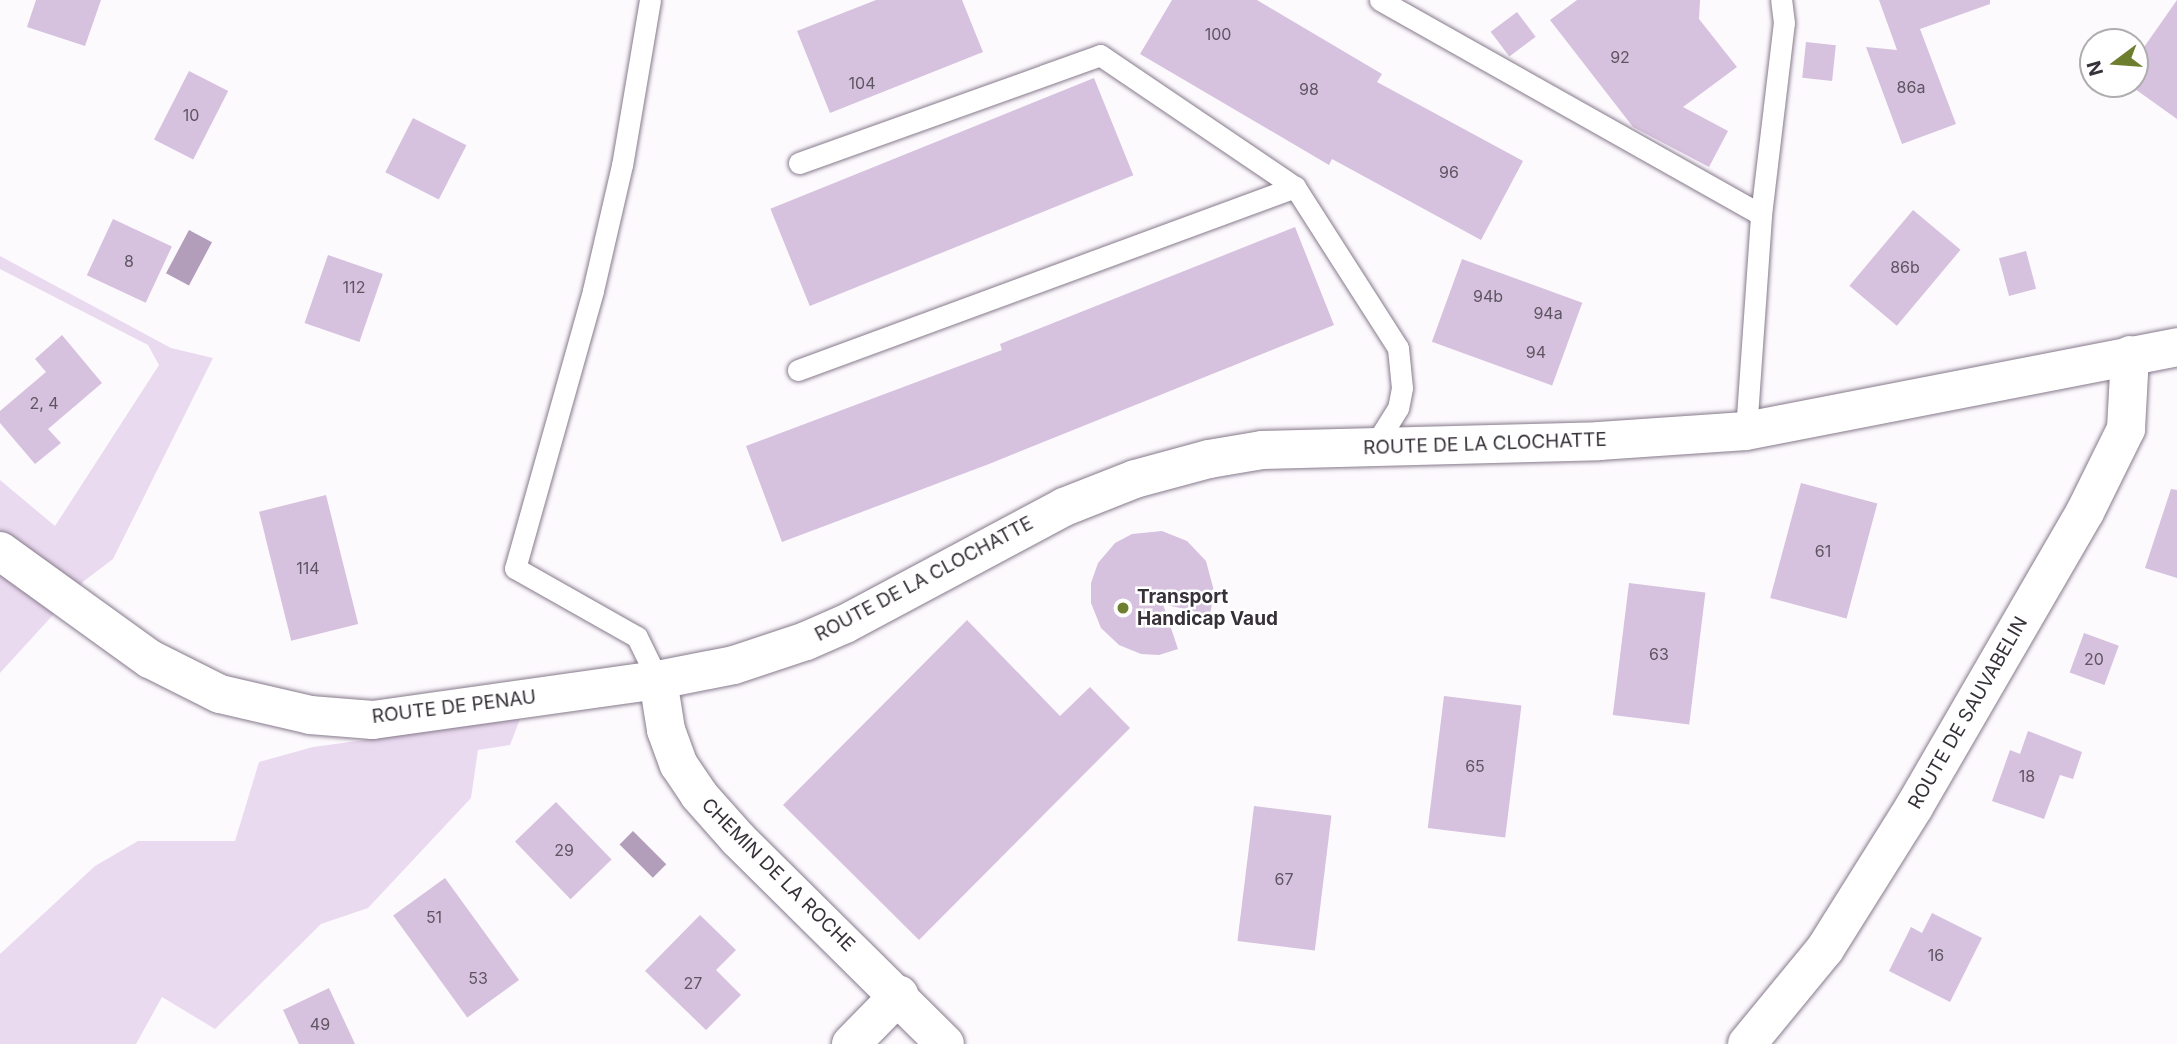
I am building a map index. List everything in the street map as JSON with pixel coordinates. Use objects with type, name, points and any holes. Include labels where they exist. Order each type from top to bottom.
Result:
[{"type":"street","name":"ROUTE DE LA CLOCHATTE","points":[[658,680],[734,665],[806,641],[845,624],[1064,507],[1135,479],[1209,459],[1262,450],[1599,441],[1746,431],[2177,347]]},
{"type":"street","name":"ROUTE DE SAUVABELIN","points":[[1747,1044],[1825,949],[1914,807],[2085,512],[2126,429],[2130,355]]},
{"type":"street","name":"ROUTE DE PENAU","points":[[0,551],[150,659],[220,694],[297,713],[373,720],[658,680]]},
{"type":"street","name":"CHEMIN DE LA ROCHE","points":[[658,680],[666,730],[679,765],[699,795],[738,839],[899,995],[945,1044]]},
{"type":"street","points":[[851,1044],[899,995]]},
{"type":"lane","points":[[650,0],[622,165],[593,291],[515,568],[637,637],[658,680]]},
{"type":"lane","points":[[1380,0],[1761,215]]},
{"type":"lane","points":[[1746,431],[1761,215],[1784,23],[1781,0]]},
{"type":"lane","points":[[799,163],[1100,55],[1295,187],[1398,348],[1402,388],[1398,408],[1373,448]]},
{"type":"lane","points":[[798,370],[1295,187]]},
{"type":"shaded area","points":[[189,230],[212,242],[189,285],[166,273]]},
{"type":"shaded area","points":[[0,256],[171,348],[213,358],[113,559],[84,581],[0,673],[0,480],[55,526],[159,365],[148,345],[0,269]]},
{"type":"shaded area","points":[[520,719],[510,745],[478,750],[471,798],[368,908],[321,924],[215,1029],[162,997],[136,1044],[0,1044],[0,954],[95,866],[138,841],[235,841],[259,762],[313,747]]},
{"type":"shaded area","points":[[633,831],[666,864],[653,878],[620,844]]},
{"type":"building","points":[[36,0],[101,0],[85,46],[27,27]]},
{"type":"building","points":[[876,0],[962,0],[983,52],[830,113],[797,31]]},
{"type":"building","points":[[1172,0],[1257,0],[1382,74],[1377,82],[1523,161],[1481,240],[1332,159],[1329,165],[1140,54]]},
{"type":"building","points":[[1577,0],[1700,0],[1699,19],[1737,67],[1683,107],[1728,131],[1709,167],[1633,127],[1550,20]]},
{"type":"building","points":[[1879,0],[1990,0],[1990,4],[1920,29],[1956,124],[1902,144],[1866,47],[1897,50]]},
{"type":"building","points":[[2177,0],[2177,119],[2148,98],[2149,40]]},
{"type":"building","points":[[1517,12],[1536,37],[1509,57],[1491,32]]},
{"type":"building","points":[[1806,42],[1836,45],[1832,81],[1802,78]]},
{"type":"building","points":[[189,71],[228,91],[193,160],[154,140]]},
{"type":"building","points":[[1094,78],[1133,175],[810,306],[770,209]]},
{"type":"building","points":[[413,118],[466,145],[439,200],[385,172]]},
{"type":"building","points":[[1913,210],[1960,250],[1897,326],[1849,286]]},
{"type":"building","points":[[113,219],[172,246],[146,303],[87,275]]},
{"type":"building","points":[[1295,227],[1334,325],[989,464],[782,542],[746,446],[1002,350],[1000,344]]},
{"type":"building","points":[[2026,251],[2036,289],[2009,296],[1999,258]]},
{"type":"building","points":[[328,255],[383,274],[359,342],[305,323]]},
{"type":"building","points":[[1462,259],[1582,303],[1552,385],[1432,342]]},
{"type":"building","points":[[62,335],[102,383],[48,429],[61,443],[35,464],[0,423],[0,411],[46,372],[35,359]]},
{"type":"building","points":[[1801,483],[1877,503],[1847,618],[1770,598]]},
{"type":"building","points":[[2171,489],[2177,490],[2177,578],[2145,568]]},
{"type":"building","points":[[326,495],[358,624],[291,641],[259,512]]},
{"type":"building","points":[[1162,531],[1187,541],[1206,561],[1214,591],[1210,615],[1163,604],[1178,649],[1159,655],[1141,654],[1119,645],[1101,628],[1091,603],[1091,583],[1098,563],[1115,543],[1132,534]]},
{"type":"building","points":[[1629,583],[1705,592],[1689,724],[1613,715]]},
{"type":"building","points":[[967,620],[1060,716],[1090,687],[1130,728],[919,940],[783,805]]},
{"type":"building","points":[[2084,633],[2119,646],[2104,685],[2070,672]]},
{"type":"building","points":[[1444,696],[1521,706],[1505,838],[1428,828]]},
{"type":"building","points":[[2028,731],[2082,752],[2073,779],[2060,775],[2044,819],[1992,801],[2010,750],[2020,754]]},
{"type":"building","points":[[556,802],[612,860],[571,899],[515,842]]},
{"type":"building","points":[[1254,806],[1331,816],[1315,950],[1237,941]]},
{"type":"building","points":[[445,878],[519,980],[467,1018],[393,916]]},
{"type":"building","points":[[1932,913],[1982,938],[1950,1002],[1889,971],[1911,927],[1922,933]]},
{"type":"building","points":[[700,915],[736,950],[716,970],[741,995],[706,1030],[645,971]]},
{"type":"building","points":[[329,988],[355,1044],[299,1044],[283,1010]]},
{"type":"place","name":"Transport Handicap Vaud","points":[[1123,608]]}]
